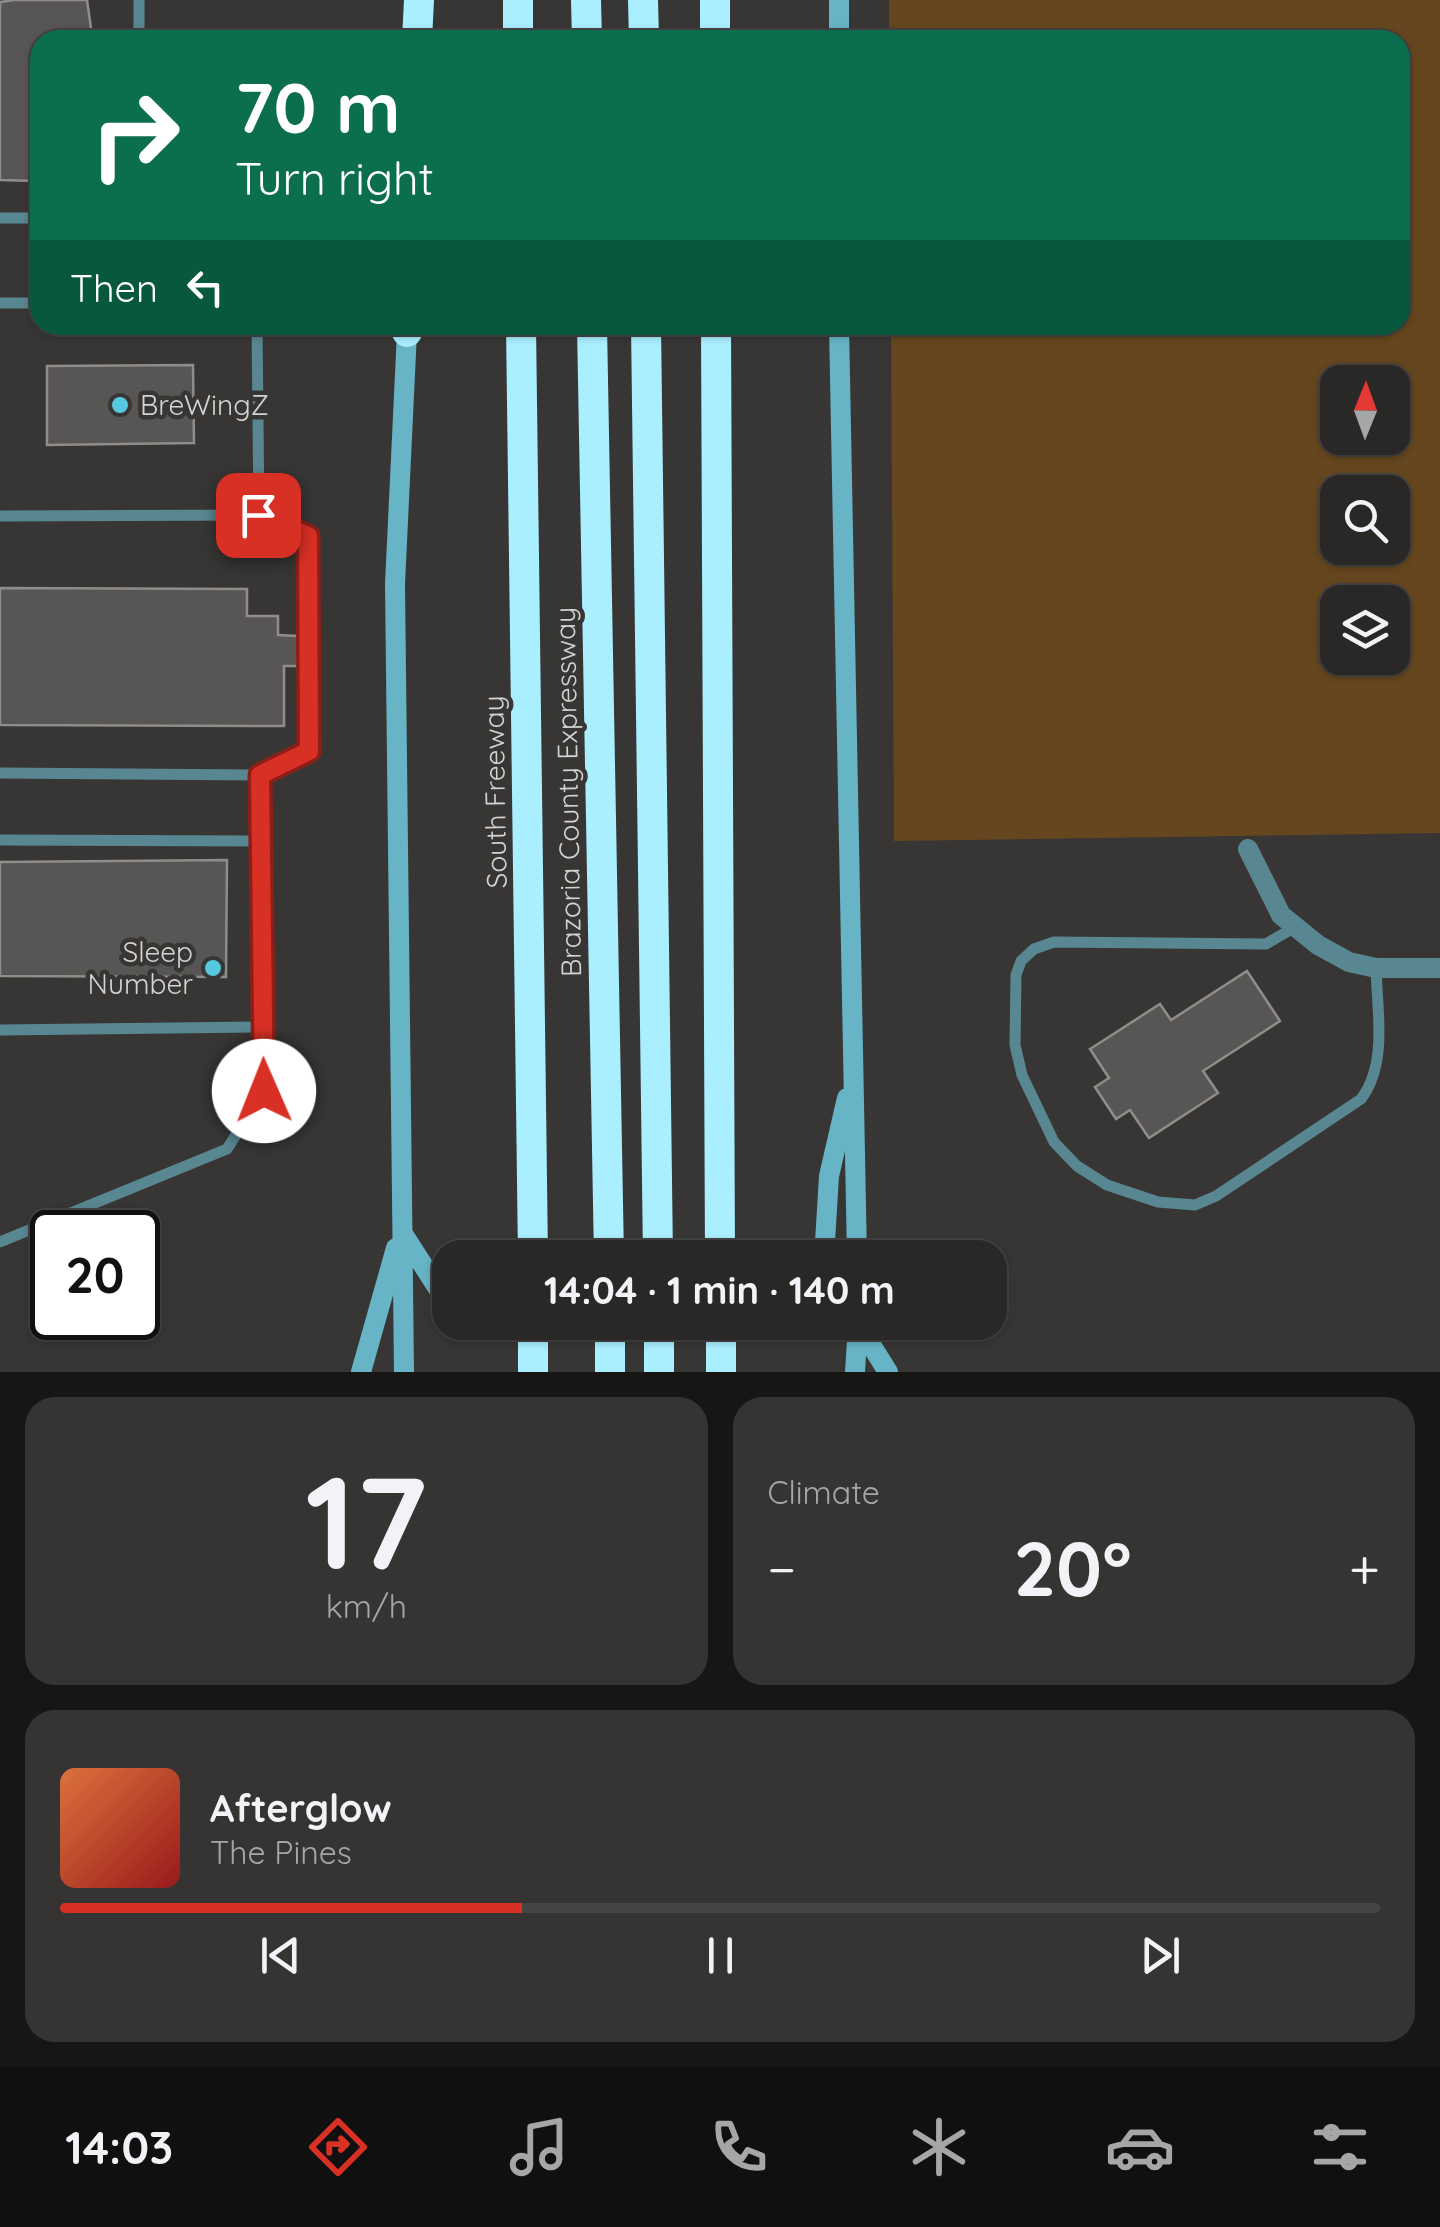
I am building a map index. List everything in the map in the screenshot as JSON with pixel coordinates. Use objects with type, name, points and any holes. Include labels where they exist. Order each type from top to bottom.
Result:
[{"type":"highway","points":[[418,30],[419,0]]},
{"type":"highway","points":[[518,0],[518,30]]},
{"type":"highway","points":[[586,0],[587,30]]},
{"type":"highway","points":[[643,0],[644,30]]},
{"type":"highway","points":[[715,0],[715,30]]},
{"type":"highway","name":"South Freeway","points":[[522,335],[533,1240]]},
{"type":"highway","name":"Brazoria County Expressway","points":[[592,335],[609,1240]]},
{"type":"highway","points":[[646,335],[658,1240]]},
{"type":"highway","points":[[716,335],[720,1240]]},
{"type":"highway","points":[[533,1340],[533,1372]]},
{"type":"highway","points":[[610,1340],[610,1372]]},
{"type":"highway","points":[[659,1340],[659,1372]]},
{"type":"highway","points":[[721,1340],[722,1372]]},
{"type":"main road","points":[[838,0],[839,30]]},
{"type":"main road","points":[[404,1372],[395,584],[407,335]]},
{"type":"main road","points":[[840,335],[857,1240]]},
{"type":"main road","points":[[824,1240],[829,1176],[855,1067]]},
{"type":"main road","points":[[402,1232],[432,1278]]},
{"type":"main road","points":[[361,1372],[402,1232]]},
{"type":"main road","points":[[855,1372],[857,1340]]},
{"type":"main road","points":[[868,1340],[888,1372]]},
{"type":"street","points":[[1248,850],[1281,916],[1349,962],[1376,968],[1440,968]]},
{"type":"lane","points":[[139,0],[139,30]]},
{"type":"lane","points":[[0,218],[30,218]]},
{"type":"lane","points":[[0,303],[30,303]]},
{"type":"lane","points":[[257,335],[258,515]]},
{"type":"lane","points":[[0,516],[258,515],[308,536],[309,751],[260,775],[0,773]]},
{"type":"lane","points":[[0,1242],[227,1149],[264,1091],[260,775]]},
{"type":"lane","points":[[0,840],[260,841]]},
{"type":"lane","points":[[1295,927],[1266,944],[1054,942],[1034,949],[1021,961],[1016,975],[1016,1045],[1022,1075],[1054,1142],[1077,1166],[1107,1185],[1168,1204],[1195,1205],[1216,1196],[1361,1099],[1369,1088],[1377,1072],[1376,968]]},
{"type":"lane","points":[[0,1030],[264,1026]]},
{"type":"shaded area","points":[[889,0],[1440,0],[1440,833],[894,841],[891,335],[1410,335],[1410,30],[889,30]]},
{"type":"building","points":[[87,0],[91,30],[30,30],[30,181],[0,180],[0,2]]},
{"type":"building","name":"BreWingZ","points":[[193,365],[194,443],[47,445],[47,366]]},
{"type":"building","points":[[0,588],[247,589],[247,616],[278,616],[278,635],[298,636],[297,666],[284,666],[284,726],[0,725]]},
{"type":"building","points":[[227,860],[226,977],[0,976],[0,862]]},
{"type":"building","points":[[1247,971],[1280,1021],[1203,1071],[1218,1093],[1149,1138],[1130,1110],[1116,1119],[1095,1087],[1109,1078],[1090,1049],[1160,1004],[1171,1020]]},
{"type":"place","name":"BreWingZ","points":[[120,405]]},
{"type":"place","name":"Sleep Number","points":[[213,968]]},
{"type":"route","points":[[258,515],[308,536],[309,751],[260,775],[264,1091]]}]
